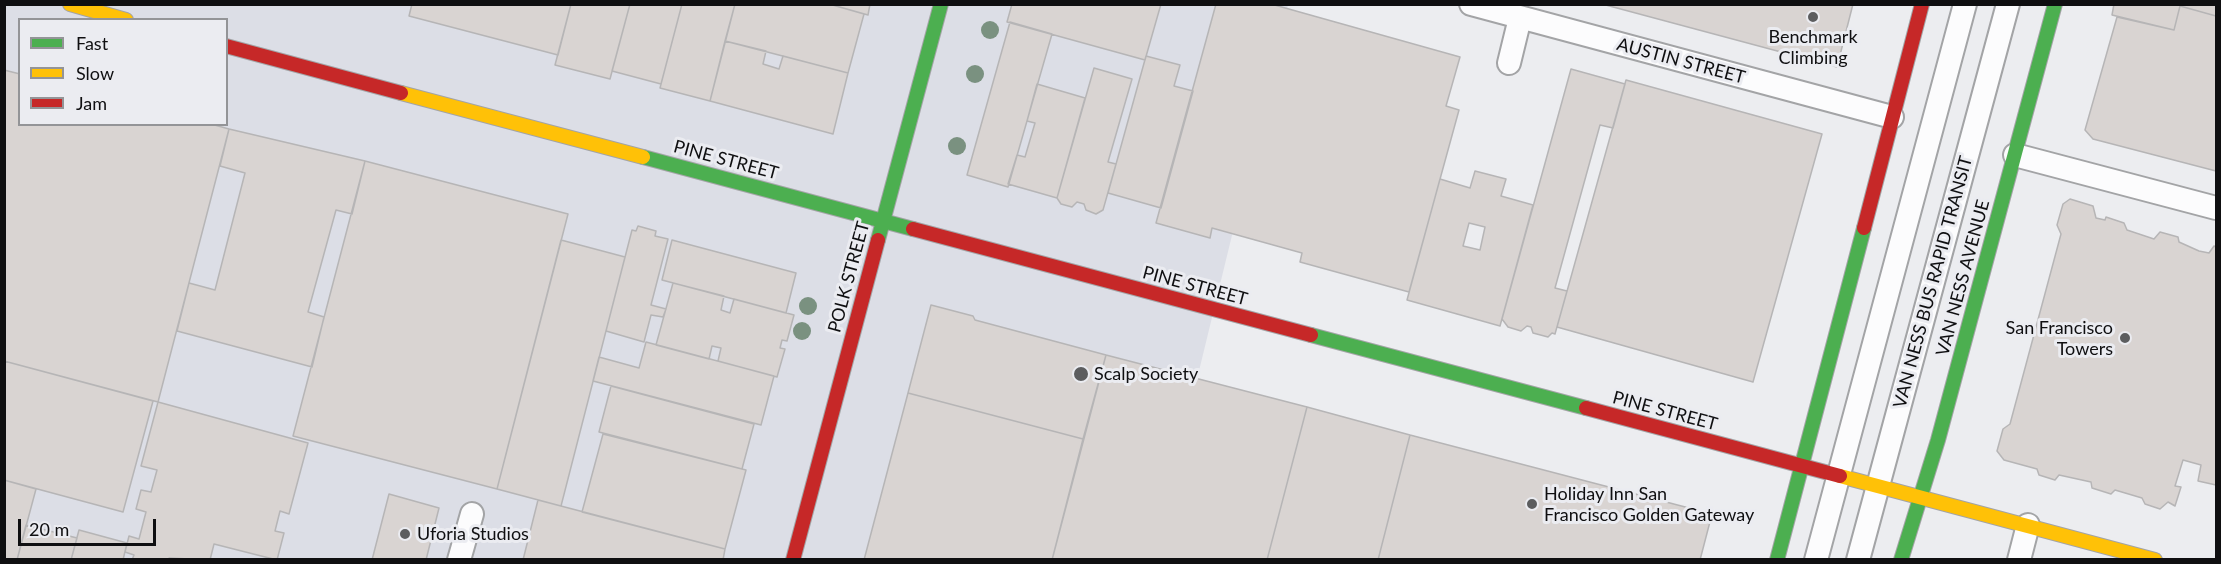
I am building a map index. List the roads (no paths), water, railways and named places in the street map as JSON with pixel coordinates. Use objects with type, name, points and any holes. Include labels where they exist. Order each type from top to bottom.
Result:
[{"type":"main road","points":[[70,4],[119,18]]},
{"type":"main road","name":"POLK STREET","points":[[793,560],[941,4]]},
{"type":"main road","points":[[1777,560],[1922,4]]},
{"type":"main road","name":"VAN NESS AVENUE","points":[[1901,560],[1921,497],[2055,4]]},
{"type":"main road","name":"PINE STREET","points":[[228,47],[2155,560]]},
{"type":"lane","name":"AUSTIN STREET","points":[[1471,4],[1892,117]]},
{"type":"lane","points":[[1816,560],[1965,4]]},
{"type":"lane","name":"VAN NESS BUS RAPID TRANSIT","points":[[1858,560],[2008,4]]},
{"type":"lane","points":[[1509,63],[1521,18]]},
{"type":"lane","points":[[2015,155],[2217,208]]},
{"type":"lane","points":[[459,560],[472,514]]},
{"type":"lane","points":[[2019,560],[2028,525]]},
{"type":"place","name":"Benchmark Climbing","points":[[1813,17]]},
{"type":"place","name":"San Francisco Towers","points":[[2125,338]]},
{"type":"place","name":"Scalp Society","points":[[1081,374]]},
{"type":"place","name":"Holiday Inn San Francisco Golden Gateway","points":[[1532,504]]},
{"type":"place","name":"Uforia Studios","points":[[405,534]]}]
